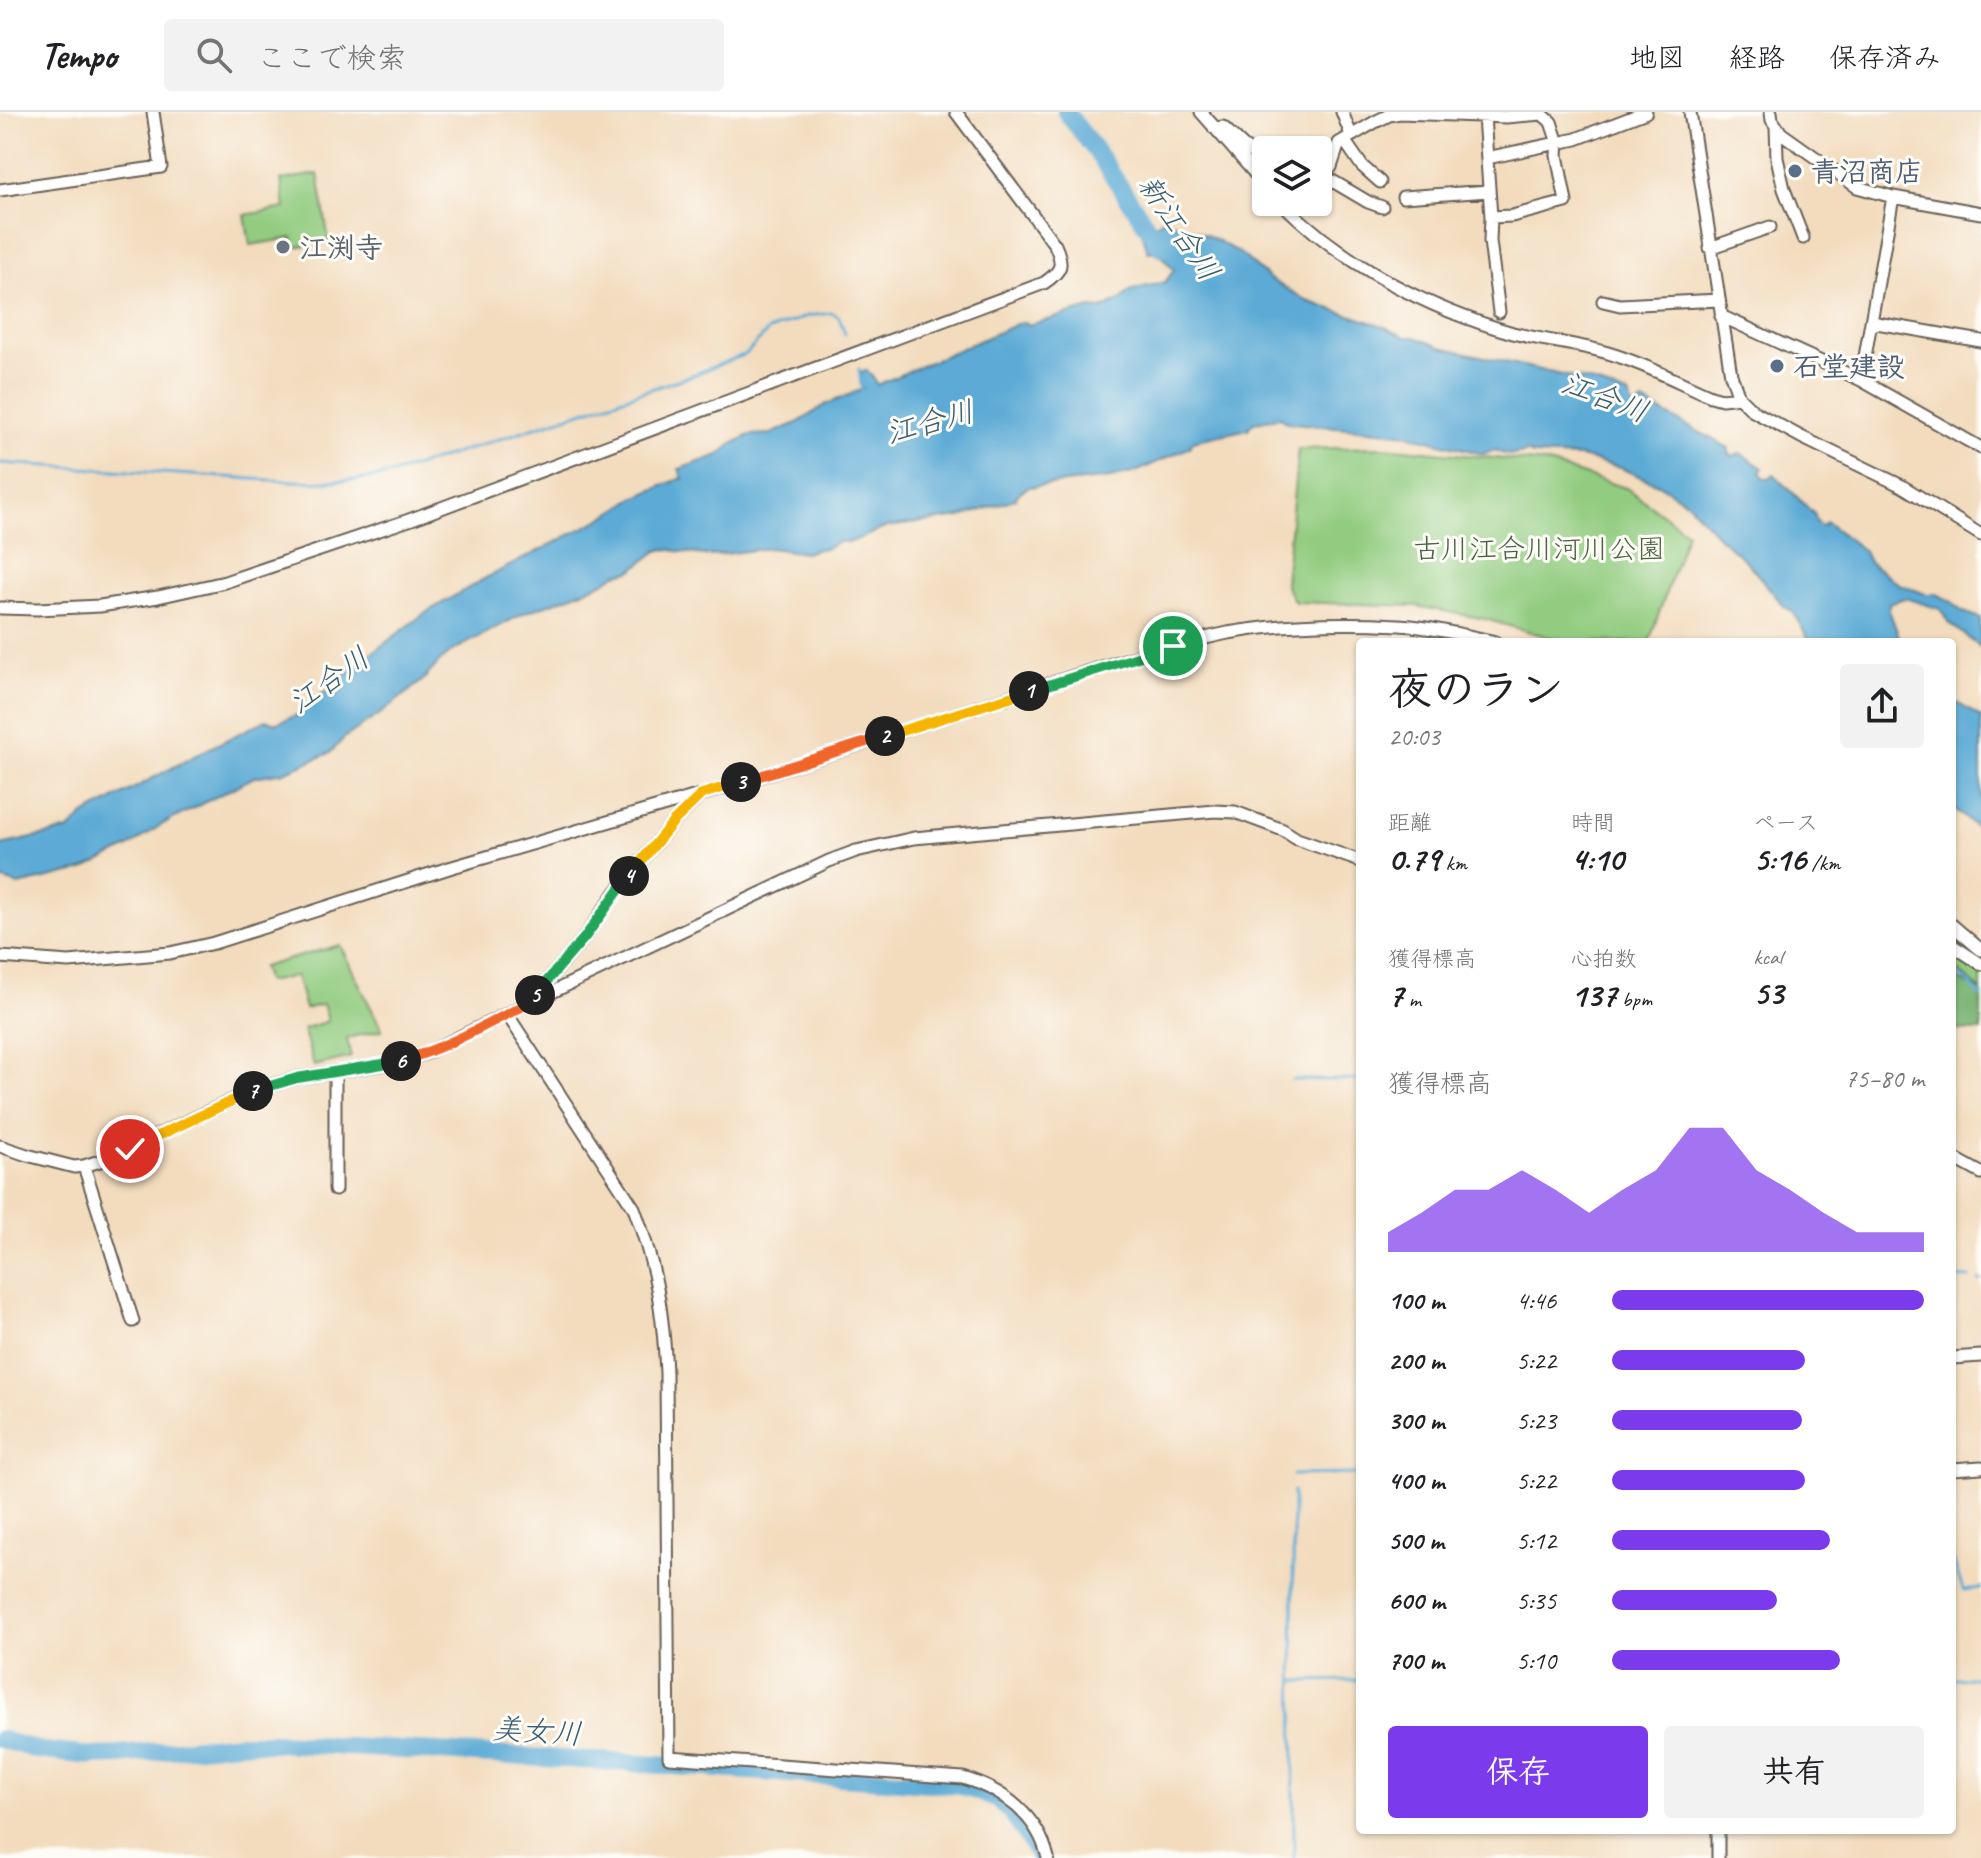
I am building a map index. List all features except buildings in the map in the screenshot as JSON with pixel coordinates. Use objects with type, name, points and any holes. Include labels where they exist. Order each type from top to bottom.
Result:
[{"type":"street","points":[[0,190],[161,167],[153,112]]},
{"type":"street","points":[[0,608],[100,606],[225,582],[409,520],[1044,283],[1060,269],[1061,258],[1055,245],[956,112]]},
{"type":"street","points":[[1201,112],[1252,170]]},
{"type":"street","points":[[1342,112],[1347,138],[1362,166],[1380,182]]},
{"type":"street","points":[[1487,158],[1598,132],[1646,112]]},
{"type":"street","points":[[1690,112],[1731,375],[1739,397],[1753,411],[1902,486],[1981,535]]},
{"type":"street","points":[[1771,112],[1772,120],[1781,133],[1857,187],[1981,213]]},
{"type":"street","points":[[1332,162],[1339,143],[1389,115],[1542,114],[1551,122],[1558,143],[1557,155],[1566,202],[1512,216],[1491,217]]},
{"type":"street","points":[[1484,116],[1490,241],[1499,312]]},
{"type":"street","points":[[1776,126],[1777,158],[1784,189],[1803,238]]},
{"type":"street","points":[[1214,128],[1223,127],[1252,153]]},
{"type":"street","points":[[1332,181],[1382,207]]},
{"type":"street","points":[[1403,197],[1489,191]]},
{"type":"street","points":[[1861,380],[1893,197]]},
{"type":"street","points":[[1297,216],[1348,258],[1407,292],[1444,308],[1516,333],[1599,350],[1711,396],[1722,399],[1739,397]]},
{"type":"street","points":[[1710,248],[1770,227]]},
{"type":"street","points":[[1603,301],[1620,305],[1719,300]]},
{"type":"street","points":[[1721,316],[1861,380],[1981,448]]},
{"type":"street","points":[[1871,322],[1981,341]]},
{"type":"street","points":[[0,957],[69,962],[170,953],[243,935],[449,868],[702,794],[1115,663],[1229,633],[1320,623],[1401,625],[1476,638]]},
{"type":"street","points":[[529,1003],[585,937],[616,892],[674,821],[702,794]]},
{"type":"street","points":[[0,1146],[64,1165],[84,1166],[109,1158],[252,1091],[297,1078],[397,1062],[427,1053],[829,861],[856,851],[914,838],[1215,811],[1235,812],[1283,830],[1297,839],[1356,860]]},
{"type":"street","points":[[1956,928],[1981,950]]},
{"type":"street","points":[[1956,948],[1981,964]]},
{"type":"street","points":[[507,1014],[634,1208],[648,1243],[657,1281],[664,1325],[666,1373],[669,1757],[963,1778],[998,1792],[1022,1810],[1045,1842],[1048,1858]]},
{"type":"street","points":[[335,1073],[335,1190]]},
{"type":"street","points":[[1956,1159],[1981,1173]]},
{"type":"street","points":[[84,1166],[133,1321]]},
{"type":"street","points":[[1956,1358],[1981,1356]]},
{"type":"street","points":[[1956,1469],[1981,1467]]},
{"type":"street","points":[[1718,1834],[1718,1858]]},
{"type":"green space","points":[[318,174],[329,242],[295,247],[293,238],[250,245],[245,215],[285,208],[281,180]]},
{"type":"green space","name":"古川江合川河川公園","points":[[1383,447],[1545,463],[1626,488],[1687,532],[1650,638],[1552,638],[1485,619],[1417,606],[1295,602],[1285,584],[1298,449]]},
{"type":"green space","points":[[340,945],[382,1030],[347,1038],[351,1057],[314,1066],[303,1029],[328,1021],[323,1004],[305,1009],[296,976],[267,982],[262,967]]},
{"type":"green space","points":[[1956,955],[1981,971],[1981,990],[1956,969]]},
{"type":"green space","points":[[1956,979],[1981,990],[1981,1031],[1956,1030]]},
{"type":"water","name":"江合川","points":[[1163,219],[1207,235],[1241,254],[1270,279],[1307,301],[1383,326],[1405,337],[1588,381],[1630,396],[1631,404],[1636,407],[1643,402],[1729,448],[1733,456],[1740,453],[1763,468],[1760,472],[1765,479],[1774,474],[1815,515],[1818,523],[1823,526],[1826,522],[1863,550],[1869,562],[1899,584],[1926,594],[1937,594],[1961,611],[1980,618],[1981,648],[1949,623],[1940,609],[1905,598],[1889,603],[1900,638],[1808,638],[1793,612],[1688,503],[1658,484],[1620,468],[1581,457],[1532,455],[1528,452],[1516,455],[1496,450],[1483,454],[1401,433],[1293,423],[1280,417],[1252,423],[1248,429],[1197,440],[1190,447],[1136,472],[1029,487],[1015,499],[961,517],[887,527],[851,542],[838,542],[805,553],[769,548],[710,556],[664,549],[657,551],[631,571],[616,574],[602,583],[524,613],[454,650],[423,680],[344,738],[330,753],[284,772],[254,777],[83,870],[19,885],[0,879],[0,845],[69,830],[84,815],[198,754],[266,720],[277,723],[297,715],[425,613],[601,519],[634,498],[683,479],[679,469],[719,455],[750,435],[771,434],[797,423],[827,404],[863,389],[861,372],[866,370],[877,385],[1017,324],[1025,322],[1028,325],[1091,308],[1102,309],[1122,299],[1131,290],[1165,282],[1174,270],[1157,251],[1148,252],[1142,233]]},
{"type":"water","points":[[1956,702],[1981,717],[1981,831],[1956,810]]},
{"type":"waterway","name":"新江合川","points":[[1066,112],[1161,247]]},
{"type":"waterway","points":[[0,463],[278,481],[370,478],[393,474],[693,375],[746,354],[769,330],[808,316],[832,313],[839,317],[845,334]]},
{"type":"waterway","points":[[859,369],[862,391]]},
{"type":"waterway","points":[[1956,973],[1981,997]]},
{"type":"waterway","points":[[1292,1080],[1356,1080]]},
{"type":"waterway","points":[[1956,1277],[1969,1278]]},
{"type":"waterway","points":[[1293,1475],[1356,1474]]},
{"type":"waterway","points":[[1293,1491],[1294,1858]]},
{"type":"waterway","points":[[1956,1569],[1963,1590],[1981,1588]]},
{"type":"waterway","points":[[1956,1678],[1981,1678]]},
{"type":"waterway","points":[[1296,1681],[1356,1680]]},
{"type":"waterway","name":"美女川","points":[[0,1739],[36,1750],[91,1756],[238,1743],[277,1743],[960,1785],[998,1800],[1011,1812],[1041,1858]]},
{"type":"place","name":"青沼商店","points":[[1795,171]]},
{"type":"place","name":"江渕寺","points":[[283,247]]},
{"type":"place","name":"石堂建設","points":[[1777,366]]},
{"type":"route","points":[[130,1149],[252,1091],[297,1078],[397,1062],[427,1053],[529,1003],[585,937],[616,892],[674,821],[702,794],[1173,646]]}]
